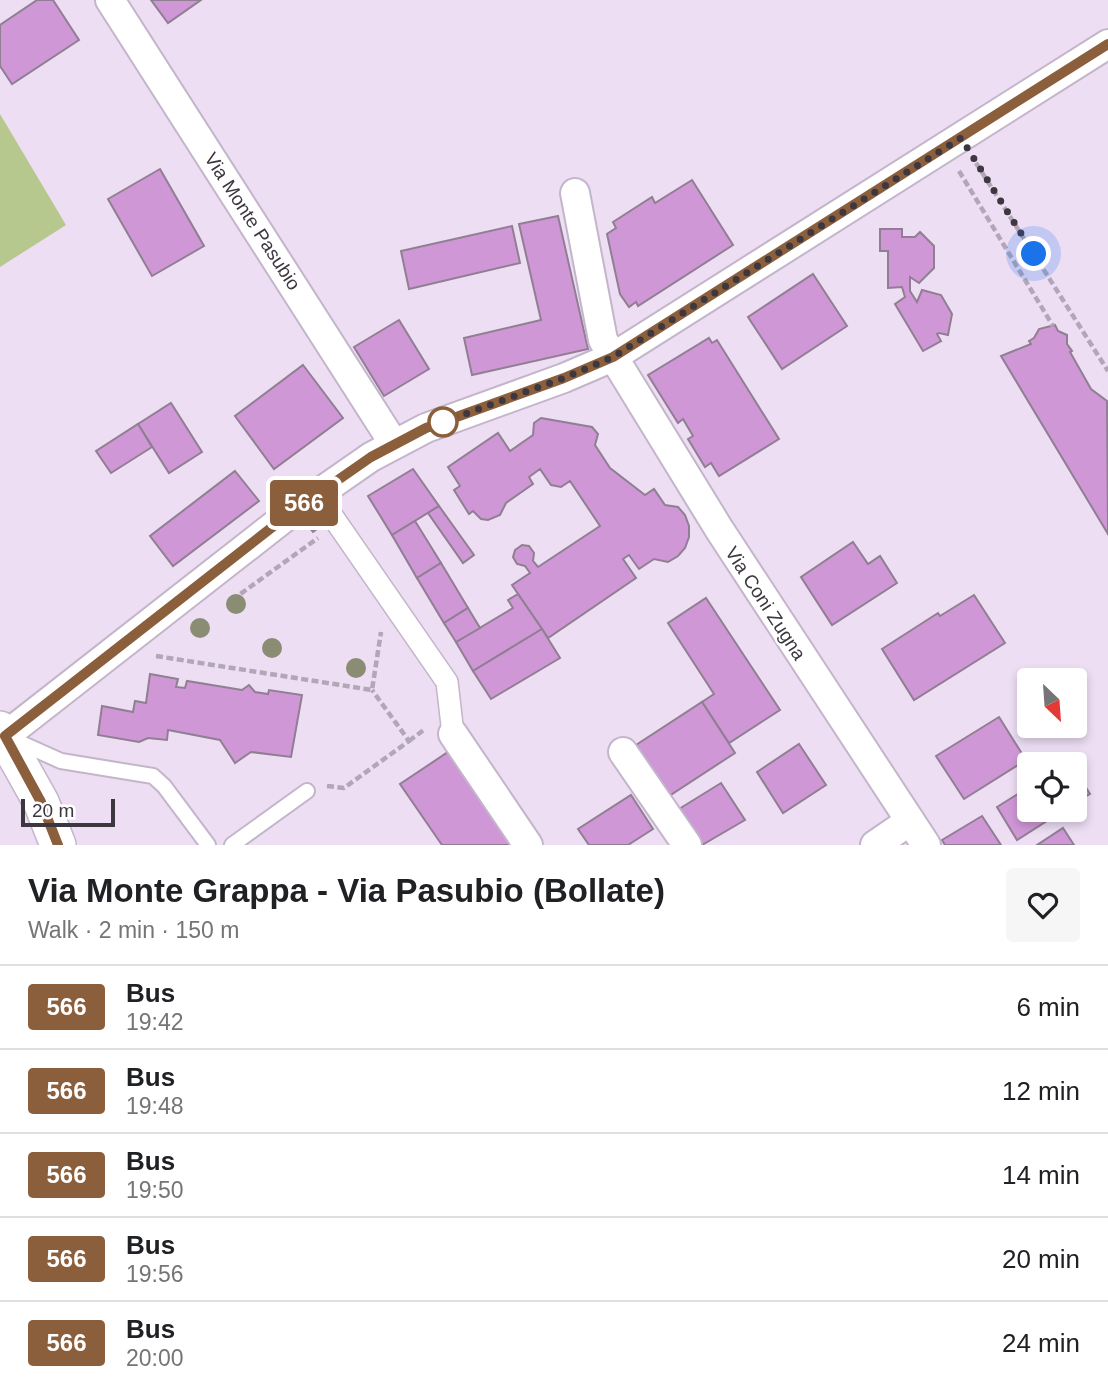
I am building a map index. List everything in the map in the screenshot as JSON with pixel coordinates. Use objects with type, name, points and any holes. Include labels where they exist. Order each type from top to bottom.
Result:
[{"type":"street","name":"Via Monte Pasubio","points":[[110,0],[394,444]]},
{"type":"street","points":[[58,845],[41,802],[2,733],[317,494],[394,444],[426,428],[613,357],[1108,44]]},
{"type":"street","name":"Via Coni Zugna","points":[[575,193],[603,340],[719,529],[926,845]]},
{"type":"street","points":[[317,494],[447,682],[453,734],[528,845]]},
{"type":"street","points":[[623,752],[687,845]]},
{"type":"street","points":[[875,845],[910,821]]},
{"type":"lane","points":[[2,733],[61,761],[153,776],[164,786],[208,845]]},
{"type":"lane","points":[[232,845],[307,791]]},
{"type":"path","points":[[953,143],[1054,326]]},
{"type":"path","points":[[953,143],[1108,371]]},
{"type":"path","points":[[223,607],[320,536],[328,546]]},
{"type":"path","points":[[372,690],[383,622],[398,611]]},
{"type":"path","points":[[166,648],[155,656],[372,690],[409,741],[344,788],[316,784],[307,791]]},
{"type":"green space","points":[[0,114],[66,225],[0,267]]},
{"type":"building","points":[[37,0],[53,0],[79,40],[12,84],[0,66],[0,25]]},
{"type":"building","points":[[151,0],[201,0],[168,23]]},
{"type":"building","points":[[160,169],[204,246],[152,276],[108,199]]},
{"type":"building","points":[[692,180],[733,245],[638,306],[636,302],[629,307],[620,294],[607,234],[616,228],[613,222],[652,197],[655,203]]},
{"type":"building","points":[[558,216],[588,349],[472,375],[464,338],[541,320],[519,224]]},
{"type":"building","points":[[512,226],[520,263],[409,289],[401,251]]},
{"type":"building","points":[[880,229],[902,229],[902,237],[915,237],[920,232],[934,246],[934,268],[919,283],[910,277],[910,291],[917,302],[922,290],[941,295],[952,314],[948,335],[937,334],[941,341],[923,351],[895,304],[905,297],[902,287],[888,288],[888,251],[880,251]]},
{"type":"building","points":[[813,274],[847,326],[782,369],[748,317]]},
{"type":"building","points":[[399,320],[429,369],[384,396],[354,347]]},
{"type":"building","points":[[1055,325],[1058,331],[1067,335],[1067,344],[1072,351],[1070,352],[1091,389],[1107,401],[1108,534],[1001,356],[1031,344],[1029,341],[1039,329]]},
{"type":"building","points":[[709,338],[712,343],[717,340],[779,439],[719,476],[711,463],[705,467],[688,439],[693,436],[683,419],[678,423],[648,375]]},
{"type":"building","points":[[303,365],[343,418],[274,469],[235,416]]},
{"type":"building","points":[[171,403],[202,452],[169,473],[138,424]]},
{"type":"building","points":[[541,418],[592,427],[598,434],[595,445],[610,468],[645,495],[654,489],[665,505],[678,507],[689,526],[685,548],[678,556],[668,562],[654,559],[639,569],[629,555],[623,559],[636,578],[548,638],[512,585],[530,573],[525,566],[517,564],[513,557],[515,550],[522,545],[529,546],[534,553],[533,561],[538,567],[600,526],[570,481],[561,487],[551,485],[540,469],[529,477],[533,484],[506,503],[500,515],[488,520],[481,519],[473,511],[469,514],[454,490],[460,486],[448,467],[498,433],[510,451],[533,435],[534,423]]},
{"type":"building","points":[[138,424],[152,447],[111,473],[96,451]]},
{"type":"building","points":[[413,469],[439,506],[392,535],[368,496]]},
{"type":"building","points":[[235,471],[259,501],[173,566],[150,536]]},
{"type":"building","points":[[439,506],[474,555],[463,563],[428,513]]},
{"type":"building","points":[[319,519],[324,524],[313,532],[309,527]]},
{"type":"building","points":[[415,521],[441,563],[417,578],[392,535]]},
{"type":"building","points":[[853,542],[868,564],[880,556],[897,583],[832,625],[801,577]]},
{"type":"building","points":[[441,563],[468,608],[444,623],[417,578]]},
{"type":"building","points":[[518,594],[542,629],[473,671],[456,642],[513,608],[508,600]]},
{"type":"building","points":[[974,595],[1005,643],[914,700],[882,649],[938,613],[940,616]]},
{"type":"building","points":[[706,598],[780,710],[729,743],[702,702],[714,694],[668,623]]},
{"type":"building","points":[[468,608],[480,628],[456,642],[444,623]]},
{"type":"building","points":[[542,629],[560,658],[491,699],[473,671]]},
{"type":"building","points":[[150,674],[178,679],[176,687],[185,688],[187,681],[242,690],[249,685],[255,692],[268,694],[269,690],[302,695],[291,757],[251,752],[235,763],[220,740],[168,730],[167,740],[148,738],[139,742],[98,735],[102,706],[133,712],[135,701],[146,703]]},
{"type":"building","points":[[702,702],[735,753],[669,796],[636,745]]},
{"type":"building","points":[[999,717],[1021,752],[1017,752],[1017,766],[964,799],[936,756]]},
{"type":"building","points":[[799,744],[826,785],[783,813],[757,772]]},
{"type":"building","points":[[448,752],[512,845],[442,845],[400,784]]},
{"type":"building","points":[[721,783],[745,820],[702,845],[679,809]]},
{"type":"building","points":[[1017,794],[1017,822],[1045,822],[1017,840],[997,807]]},
{"type":"building","points":[[631,795],[653,829],[628,845],[589,845],[578,829]]},
{"type":"building","points":[[982,816],[1001,845],[945,845],[942,840]]},
{"type":"building","points":[[1063,828],[1074,845],[1037,845]]},
{"type":"bus line","name":"566","points":[[58,845],[41,802],[5,736],[289,514],[371,457],[412,434],[613,357],[1108,44]]},
{"type":"route","points":[[443,422],[564,378],[613,357],[961,138],[1034,254]]}]
